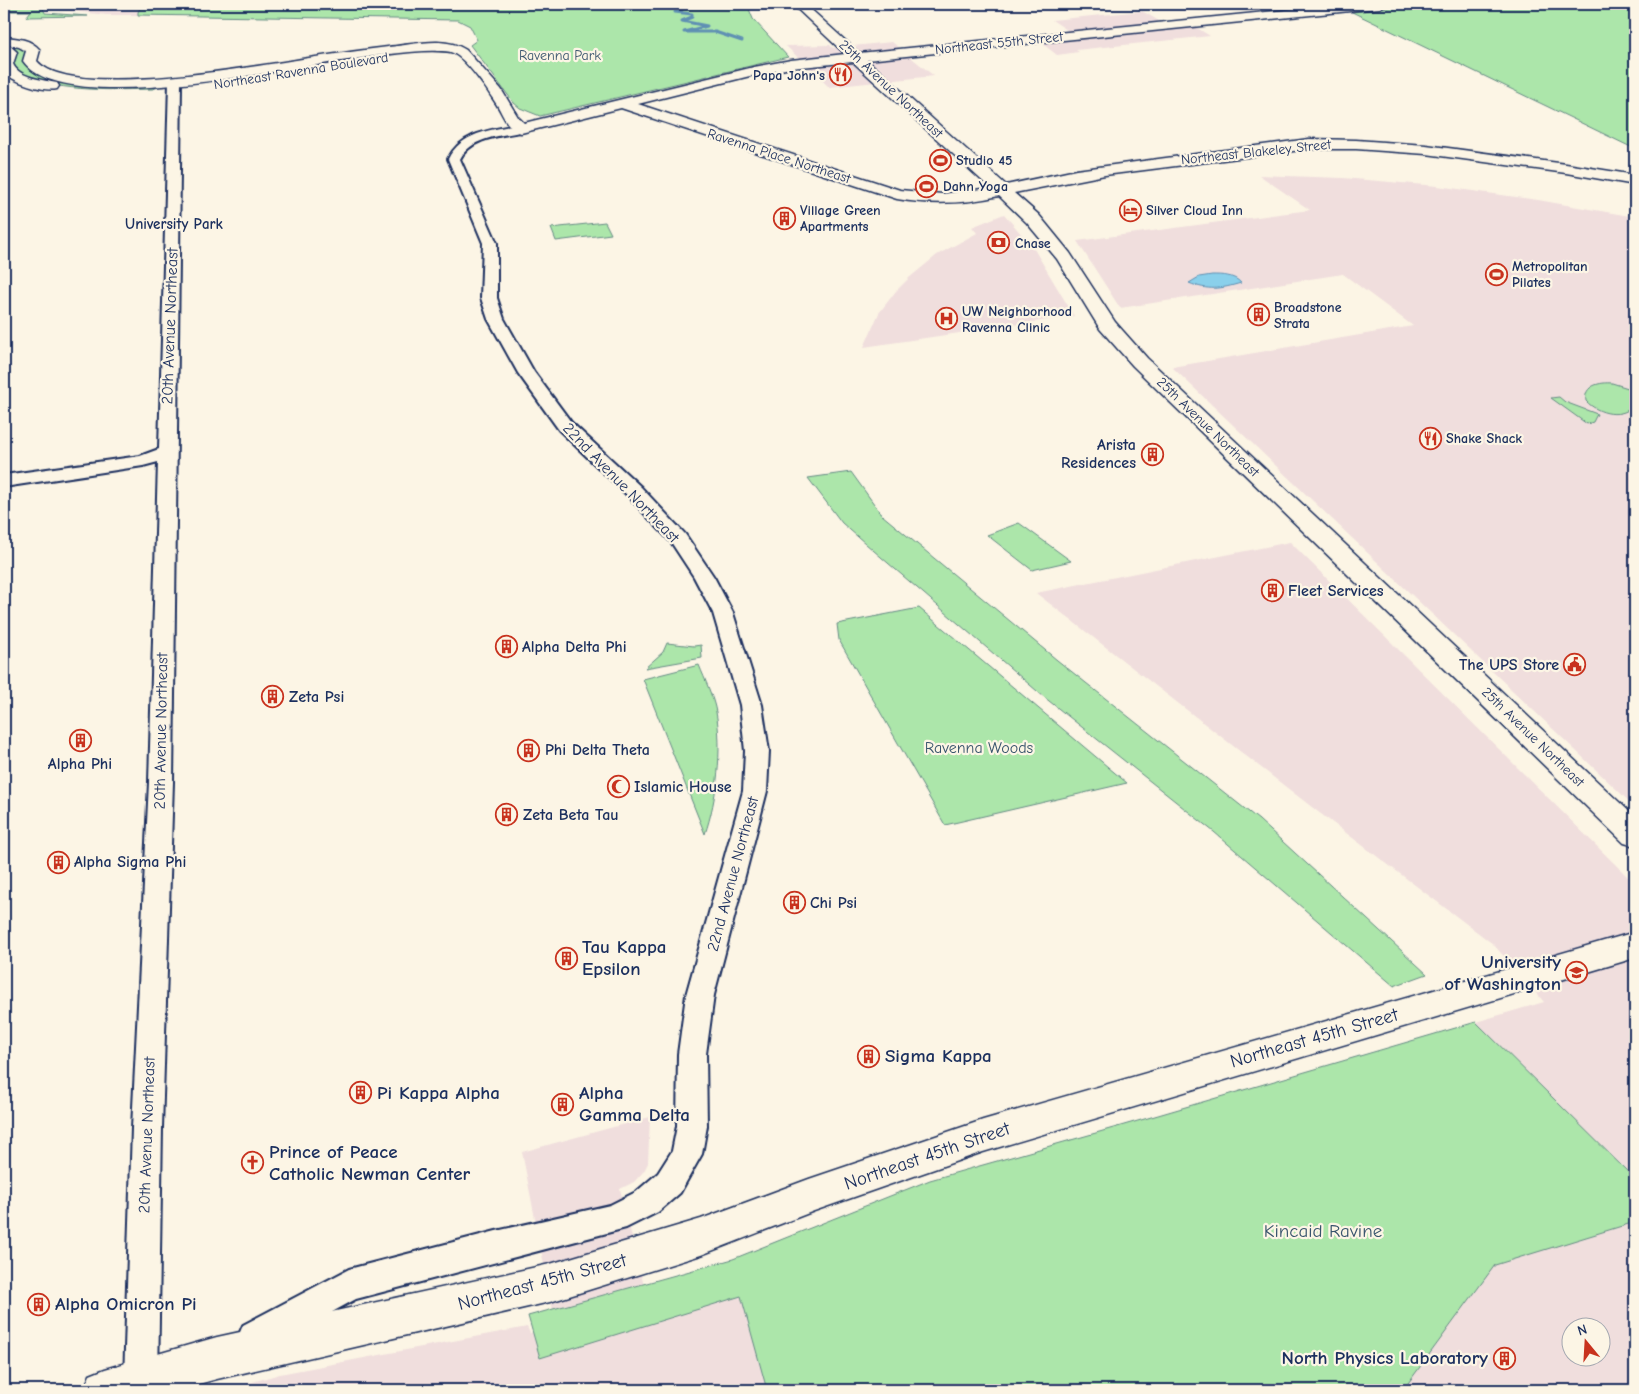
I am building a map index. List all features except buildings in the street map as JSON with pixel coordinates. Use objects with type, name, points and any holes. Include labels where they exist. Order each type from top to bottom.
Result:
[{"type":"main road","name":"25th Avenue Northeast","points":[[798,4],[1033,219],[1050,238],[1107,325],[1140,362],[1635,835]]},
{"type":"main road","name":"Northeast 55th Street","points":[[521,128],[766,68],[856,57],[1380,4]]},
{"type":"main road","name":"Northeast Ravenna Boulevard","points":[[4,41],[16,42],[30,47],[33,50],[30,61],[32,65],[43,72],[62,78],[102,83],[175,85]]},
{"type":"main road","name":"Northeast Ravenna Boulevard","points":[[4,48],[10,52],[6,64],[9,71],[22,78],[44,84],[93,90],[259,78],[347,61],[439,53],[465,55],[504,104]]},
{"type":"main road","points":[[504,104],[539,123]]},
{"type":"main road","points":[[504,104],[513,123],[521,128]]},
{"type":"main road","name":"Ravenna Place Northeast","points":[[621,104],[897,194],[912,198],[938,199]]},
{"type":"main road","name":"Northeast Blakeley Street","points":[[938,199],[1003,190],[1068,176],[1128,167],[1309,144],[1332,143],[1367,144],[1466,154],[1635,180]]},
{"type":"main road","name":"Northeast 45th Street","points":[[123,1385],[217,1358],[550,1283],[682,1243],[983,1136],[1635,945]]},
{"type":"street","name":"20th Avenue Northeast","points":[[123,1385],[147,1128],[161,782],[166,452],[172,283],[175,85]]},
{"type":"street","name":"22nd Avenue Northeast","points":[[521,128],[469,142],[460,148],[454,158],[490,243],[489,298],[496,318],[526,373],[564,426],[634,491],[678,538],[704,577],[723,613],[751,705],[757,751],[756,791],[700,995],[692,1054],[692,1126],[687,1154],[669,1183]]},
{"type":"street","points":[[4,480],[143,461],[166,452]]},
{"type":"street","name":"Northeast 45th Street","points":[[217,1358],[350,1285],[496,1246],[615,1218],[647,1202],[669,1183]]},
{"type":"shaded area","points":[[65,4],[142,4],[138,15],[107,15],[41,8]]},
{"type":"shaded area","points":[[1142,11],[1171,28],[1194,26],[1210,36],[1076,50],[1079,52],[1057,55],[1040,42],[1079,38],[1052,20]]},
{"type":"shaded area","points":[[892,42],[934,76],[829,87],[786,46],[830,45],[833,48]]},
{"type":"shaded area","points":[[1259,175],[1343,178],[1437,186],[1538,200],[1635,217],[1635,807],[1172,367],[1413,326],[1343,274],[1120,308],[1077,241],[1310,210]]},
{"type":"shaded area","points":[[1004,214],[1034,249],[1074,316],[864,347],[879,313],[909,278],[937,255],[977,233],[972,227]]},
{"type":"shaded area","name":"University of Washington","points":[[1290,542],[1635,884],[1635,1390],[224,1390],[280,1374],[527,1327],[530,1333],[556,1326],[522,1152],[650,1117],[648,1163],[644,1171],[634,1182],[620,1189],[647,1298],[1036,1151],[1544,1002],[1493,944],[1317,811],[1036,593]]},
{"type":"green space","points":[[4,4],[65,4],[43,8],[45,13],[88,16],[26,17],[31,11],[9,11],[4,8]]},
{"type":"green space","name":"Ravenna Park","points":[[142,4],[747,4],[753,19],[788,57],[540,116],[520,108],[514,103],[470,45],[477,40],[470,26],[458,20],[138,15]]},
{"type":"green space","points":[[1426,4],[1635,4],[1635,149],[1350,11]]},
{"type":"green space","points":[[4,44],[18,45],[28,51],[25,62],[36,72],[46,77],[161,86],[153,89],[106,90],[72,88],[40,82],[25,76],[11,66],[11,48],[4,47]]},
{"type":"green space","points":[[605,222],[611,234],[556,241],[551,228]]},
{"type":"green space","points":[[1612,383],[1628,388],[1635,395],[1635,404],[1630,409],[1617,414],[1604,412],[1591,406],[1586,401],[1587,391],[1590,388],[1598,384]]},
{"type":"green space","points":[[1559,397],[1565,402],[1597,414],[1593,422],[1587,424],[1551,398]]},
{"type":"green space","points":[[851,472],[882,515],[1057,660],[1259,820],[1427,974],[1394,986],[1214,832],[1044,697],[881,557],[842,523],[808,478]]},
{"type":"green space","points":[[1019,523],[1071,561],[1032,570],[987,535]]},
{"type":"green space","name":"Ravenna Woods","points":[[919,608],[1127,783],[945,825],[839,640],[837,624]]},
{"type":"green space","points":[[667,643],[701,645],[702,658],[645,668],[663,652]]},
{"type":"green space","points":[[699,665],[715,706],[719,742],[716,790],[705,834],[643,679]]},
{"type":"green space","name":"Kincaid Ravine","points":[[1476,1022],[1635,1179],[1635,1222],[1495,1265],[1403,1390],[972,1390],[957,1387],[951,1390],[767,1390],[741,1296],[540,1358],[528,1316],[733,1259],[930,1180]]},
{"type":"water","points":[[1224,275],[1241,283],[1215,288],[1189,283],[1199,277]]},
{"type":"waterway","points":[[684,4],[682,10],[675,12],[692,14],[692,17],[682,21],[707,26],[684,32],[715,32],[742,41]]},
{"type":"place","name":"Papa John's","points":[[841,75]]},
{"type":"place","name":"Studio 45","points":[[940,160]]},
{"type":"place","name":"Dahn Yoga","points":[[927,186]]},
{"type":"place","name":"Silver Cloud Inn","points":[[1130,210]]},
{"type":"place","name":"Village Green Apartments","points":[[784,218]]},
{"type":"place","name":"Chase","points":[[999,243]]},
{"type":"place","name":"Metropolitan Pilates","points":[[1496,274]]},
{"type":"place","name":"Broadstone Strata","points":[[1258,315]]},
{"type":"place","name":"UW Neighborhood Ravenna Clinic","points":[[946,319]]},
{"type":"place","name":"Shake Shack","points":[[1430,438]]},
{"type":"place","name":"Arista Residences","points":[[1152,454]]},
{"type":"place","name":"Fleet Services","points":[[1272,591]]},
{"type":"place","name":"Alpha Delta Phi","points":[[506,647]]},
{"type":"place","name":"The UPS Store","points":[[1575,665]]},
{"type":"place","name":"Zeta Psi","points":[[273,697]]},
{"type":"place","name":"Alpha Phi","points":[[80,740]]},
{"type":"place","name":"Phi Delta Theta","points":[[529,750]]},
{"type":"place","name":"Islamic House","points":[[618,787]]},
{"type":"place","name":"Zeta Beta Tau","points":[[507,815]]},
{"type":"place","name":"Alpha Sigma Phi","points":[[58,862]]},
{"type":"place","name":"Chi Psi","points":[[794,903]]},
{"type":"place","name":"Tau Kappa Epsilon","points":[[566,958]]},
{"type":"place","name":"University of Washington","points":[[1577,973]]},
{"type":"place","name":"Sigma Kappa","points":[[869,1056]]},
{"type":"place","name":"Pi Kappa Alpha","points":[[361,1093]]},
{"type":"place","name":"Alpha Gamma Delta","points":[[563,1104]]},
{"type":"place","name":"Prince of Peace Catholic Newman Center","points":[[253,1163]]},
{"type":"place","name":"Alpha Omicron Pi","points":[[39,1304]]},
{"type":"place","name":"North Physics Laboratory","points":[[1504,1358]]},
{"type":"district","name":"University Park","points":[[174,224]]}]
